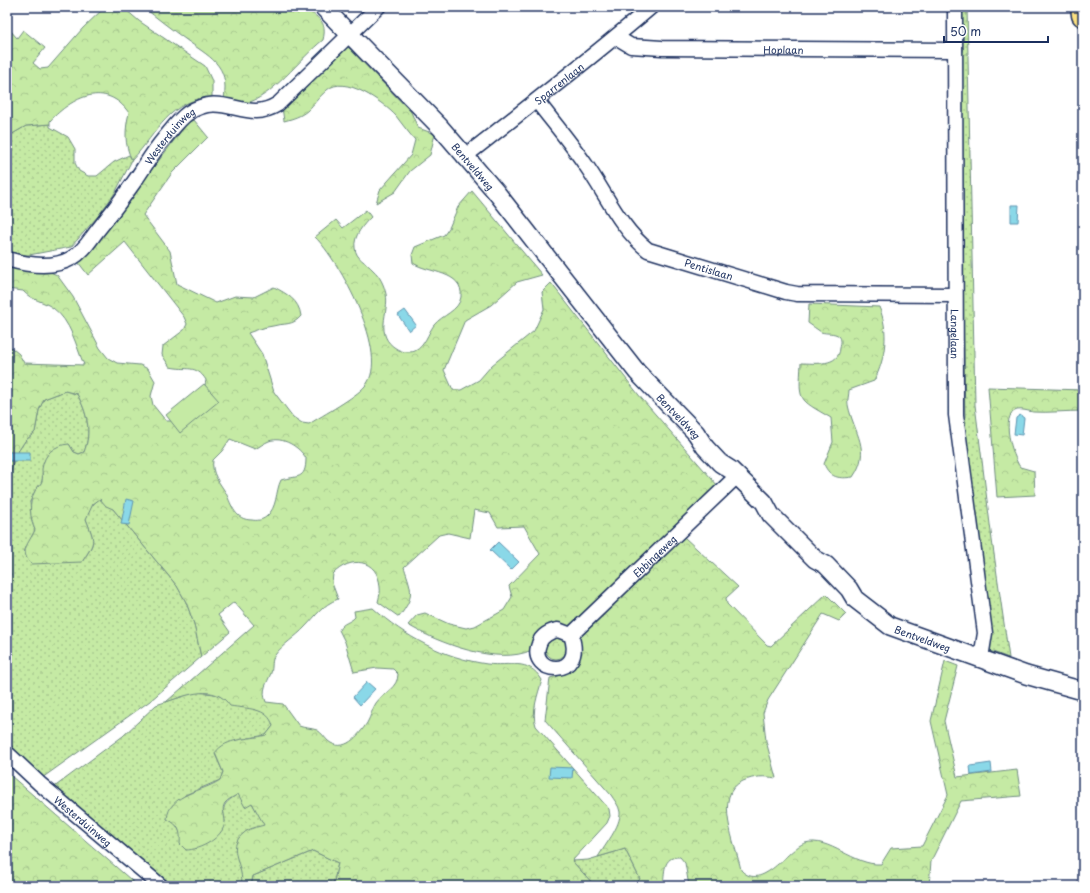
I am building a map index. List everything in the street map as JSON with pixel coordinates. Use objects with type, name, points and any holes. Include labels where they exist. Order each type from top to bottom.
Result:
[{"type":"main road","points":[[1082,7],[1083,15]]},
{"type":"street","name":"Bentveldweg","points":[[323,7],[440,127],[464,157],[496,192],[637,372],[696,433],[705,447],[720,463],[737,476],[764,502],[771,515],[815,559],[831,569],[849,589],[855,599],[890,626],[1026,675],[1083,691]]},
{"type":"street","name":"Westerduinweg","points":[[7,259],[23,264],[39,265],[56,263],[74,257],[83,249],[104,222],[154,151],[187,113],[198,107],[214,104],[224,104],[253,112],[271,108],[278,104],[378,7]]},
{"type":"street","name":"Sparrenlaan","points":[[464,157],[537,101],[559,80],[651,7]]},
{"type":"street","name":"Langelaan","points":[[955,7],[956,415],[985,633],[981,658]]},
{"type":"street","name":"Hoplaan","points":[[616,36],[631,46],[662,48],[955,50]]},
{"type":"street","name":"Pentislaan","points":[[537,101],[585,164],[629,231],[638,242],[648,250],[797,294],[955,295]]},
{"type":"street","name":"Ebbingeweg","points":[[571,635],[737,476]]},
{"type":"street","name":"Westerduinweg","points":[[7,753],[40,784],[161,886]]},
{"type":"green space","points":[[105,7],[125,9],[139,21],[205,66],[212,81],[212,97],[197,99],[185,104],[175,111],[157,129],[132,160],[126,143],[129,113],[120,103],[110,97],[100,95],[79,99],[68,105],[50,121],[50,124],[26,126],[7,137],[7,24],[9,29],[17,38],[23,30],[45,48],[33,63],[40,69],[48,68],[83,28]]},
{"type":"green space","points":[[143,7],[305,7],[323,23],[323,40],[265,94],[255,100],[240,103],[224,99],[224,77],[221,69],[216,63]]},
{"type":"green space","points":[[958,7],[967,7],[975,405],[1009,658],[990,651],[991,633],[972,521],[965,420]]},
{"type":"green space","points":[[348,47],[411,112],[418,128],[435,134],[430,155],[410,171],[395,192],[376,203],[380,190],[411,155],[415,140],[390,110],[373,97],[343,85],[334,86],[327,90],[305,113],[284,121],[282,107],[344,48]]},
{"type":"green space","points":[[194,120],[208,137],[172,173],[143,215],[170,251],[177,284],[216,303],[235,296],[254,297],[274,287],[292,298],[298,306],[301,316],[295,321],[248,333],[262,354],[274,392],[293,417],[302,423],[309,424],[361,390],[365,386],[372,372],[372,353],[359,309],[337,266],[315,237],[336,220],[343,228],[366,210],[371,217],[357,235],[355,248],[357,255],[378,275],[384,287],[387,301],[384,323],[386,337],[390,343],[399,350],[408,352],[415,351],[424,343],[434,325],[457,306],[461,297],[460,288],[457,282],[451,277],[413,263],[412,255],[415,247],[444,235],[449,228],[458,207],[472,191],[542,275],[517,282],[491,305],[465,320],[444,370],[453,390],[461,390],[479,380],[492,365],[534,331],[544,309],[542,292],[551,283],[642,399],[718,486],[563,631],[543,645],[532,650],[518,654],[486,654],[451,645],[435,639],[408,625],[417,615],[425,613],[449,624],[466,628],[475,626],[504,610],[512,597],[509,586],[540,554],[524,526],[498,527],[490,513],[474,510],[470,538],[448,533],[439,535],[404,567],[409,582],[410,598],[408,604],[399,617],[378,602],[380,589],[378,577],[374,570],[369,565],[362,563],[347,564],[333,574],[332,583],[338,599],[332,601],[323,608],[301,631],[282,647],[273,659],[271,673],[264,690],[266,702],[283,704],[299,726],[317,730],[328,741],[340,745],[350,741],[360,733],[367,723],[376,703],[396,683],[398,674],[393,669],[377,668],[354,672],[345,642],[339,630],[342,625],[355,617],[354,611],[373,608],[412,637],[426,645],[456,657],[487,664],[518,664],[531,668],[542,680],[534,715],[536,726],[609,809],[610,816],[607,823],[572,861],[595,886],[333,886],[338,863],[313,851],[253,876],[251,886],[241,886],[241,872],[236,851],[238,839],[246,831],[264,825],[252,803],[245,807],[238,794],[228,800],[223,808],[225,822],[220,833],[210,842],[198,848],[186,850],[180,844],[180,835],[177,826],[167,819],[169,810],[180,798],[220,780],[223,772],[215,753],[220,748],[225,744],[238,740],[266,735],[273,726],[267,715],[262,712],[230,706],[224,699],[209,693],[192,694],[166,702],[254,625],[234,602],[218,615],[230,632],[201,657],[194,624],[186,602],[177,586],[113,509],[106,506],[100,499],[93,504],[86,519],[93,541],[82,562],[31,564],[27,559],[25,551],[26,547],[35,530],[31,516],[31,500],[41,484],[42,469],[45,459],[54,448],[69,444],[74,452],[79,454],[84,452],[88,437],[88,430],[86,415],[77,394],[65,391],[44,399],[39,410],[35,432],[25,441],[15,456],[7,486],[7,344],[19,354],[24,363],[84,365],[69,327],[59,313],[49,305],[30,297],[23,291],[7,289],[7,267],[48,271],[57,275],[73,297],[100,348],[108,358],[117,363],[140,365],[148,369],[155,381],[151,396],[153,405],[166,421],[172,421],[204,390],[206,380],[199,372],[195,370],[170,367],[162,355],[163,346],[184,330],[187,324],[184,317],[125,242],[88,275],[78,262],[125,205],[188,122]],"holes":[[[230,439],[255,449],[269,441],[280,440],[295,446],[306,458],[306,465],[300,476],[281,480],[273,509],[261,520],[246,519],[238,515],[232,507],[213,469],[213,460],[222,451]]]},
{"type":"green space","points":[[50,124],[50,127],[68,137],[75,149],[75,163],[79,171],[88,176],[97,176],[114,162],[129,155],[132,160],[115,193],[98,216],[71,247],[29,255],[7,254],[7,137],[26,126]]},
{"type":"green space","points":[[809,304],[879,307],[882,316],[885,344],[881,363],[874,381],[849,390],[848,405],[860,441],[861,450],[861,458],[853,477],[843,478],[832,475],[826,469],[824,464],[833,442],[831,418],[802,398],[800,385],[801,363],[825,363],[831,361],[839,354],[841,343],[839,336],[821,332],[808,323]]},
{"type":"green space","points":[[204,384],[219,401],[180,433],[166,415]]},
{"type":"green space","points":[[988,387],[1083,390],[1083,411],[1033,412],[1017,410],[1012,413],[1008,428],[1011,446],[1020,467],[1034,471],[1035,495],[997,497]]},
{"type":"green space","points":[[65,391],[77,394],[86,415],[88,437],[86,445],[84,452],[79,454],[74,452],[69,444],[44,461],[42,482],[35,491],[30,502],[32,522],[35,530],[24,552],[82,562],[90,550],[93,542],[86,519],[89,510],[94,503],[99,499],[101,500],[113,509],[177,586],[186,602],[194,624],[201,657],[150,701],[42,778],[7,743],[7,580],[11,574],[7,570],[7,486],[15,456],[25,441],[35,432],[39,410],[44,399]]},
{"type":"green space","points":[[684,537],[738,587],[726,598],[727,604],[767,645],[771,646],[826,594],[846,614],[839,621],[823,614],[768,700],[763,713],[766,741],[776,778],[760,777],[743,781],[734,788],[729,797],[727,808],[731,834],[741,870],[749,876],[757,876],[766,873],[805,843],[814,842],[823,844],[861,861],[881,864],[891,848],[922,846],[948,795],[931,721],[945,661],[958,666],[944,721],[957,777],[1017,770],[1021,796],[961,801],[931,861],[929,886],[689,886],[685,863],[680,857],[674,857],[667,862],[663,886],[633,886],[640,879],[625,849],[598,857],[618,823],[620,812],[618,805],[611,795],[545,720],[550,678],[562,675],[570,669],[576,638]]},
{"type":"green space","points":[[556,637],[564,640],[567,648],[564,656],[556,659],[548,656],[545,648],[548,640]]},
{"type":"green space","points":[[196,692],[215,694],[263,712],[271,718],[273,726],[266,735],[238,740],[215,754],[223,772],[220,780],[185,795],[167,819],[175,823],[181,834],[225,822],[225,805],[229,800],[238,794],[252,803],[265,825],[252,829],[241,871],[243,879],[241,886],[172,886],[53,788],[123,736],[156,705]]},
{"type":"green space","points":[[7,771],[11,776],[138,886],[7,886]]},
{"type":"green space","points":[[625,849],[640,879],[633,886],[595,886],[572,861],[588,860]]},
{"type":"green space","points":[[313,851],[338,863],[333,886],[251,886],[253,876]]},
{"type":"water","points":[[1011,205],[1019,205],[1018,222],[1011,222]]},
{"type":"water","points":[[405,310],[416,325],[409,331],[398,315]]},
{"type":"water","points":[[1020,415],[1024,418],[1022,435],[1014,434],[1016,418]]},
{"type":"water","points":[[8,452],[30,452],[30,461],[9,461]]},
{"type":"water","points":[[126,499],[134,501],[129,525],[121,524]]},
{"type":"water","points":[[498,542],[519,562],[511,570],[490,550]]},
{"type":"water","points":[[367,682],[375,689],[360,705],[353,697]]},
{"type":"water","points":[[991,763],[992,772],[971,775],[970,766]]},
{"type":"water","points":[[550,767],[573,768],[572,778],[549,777]]}]
